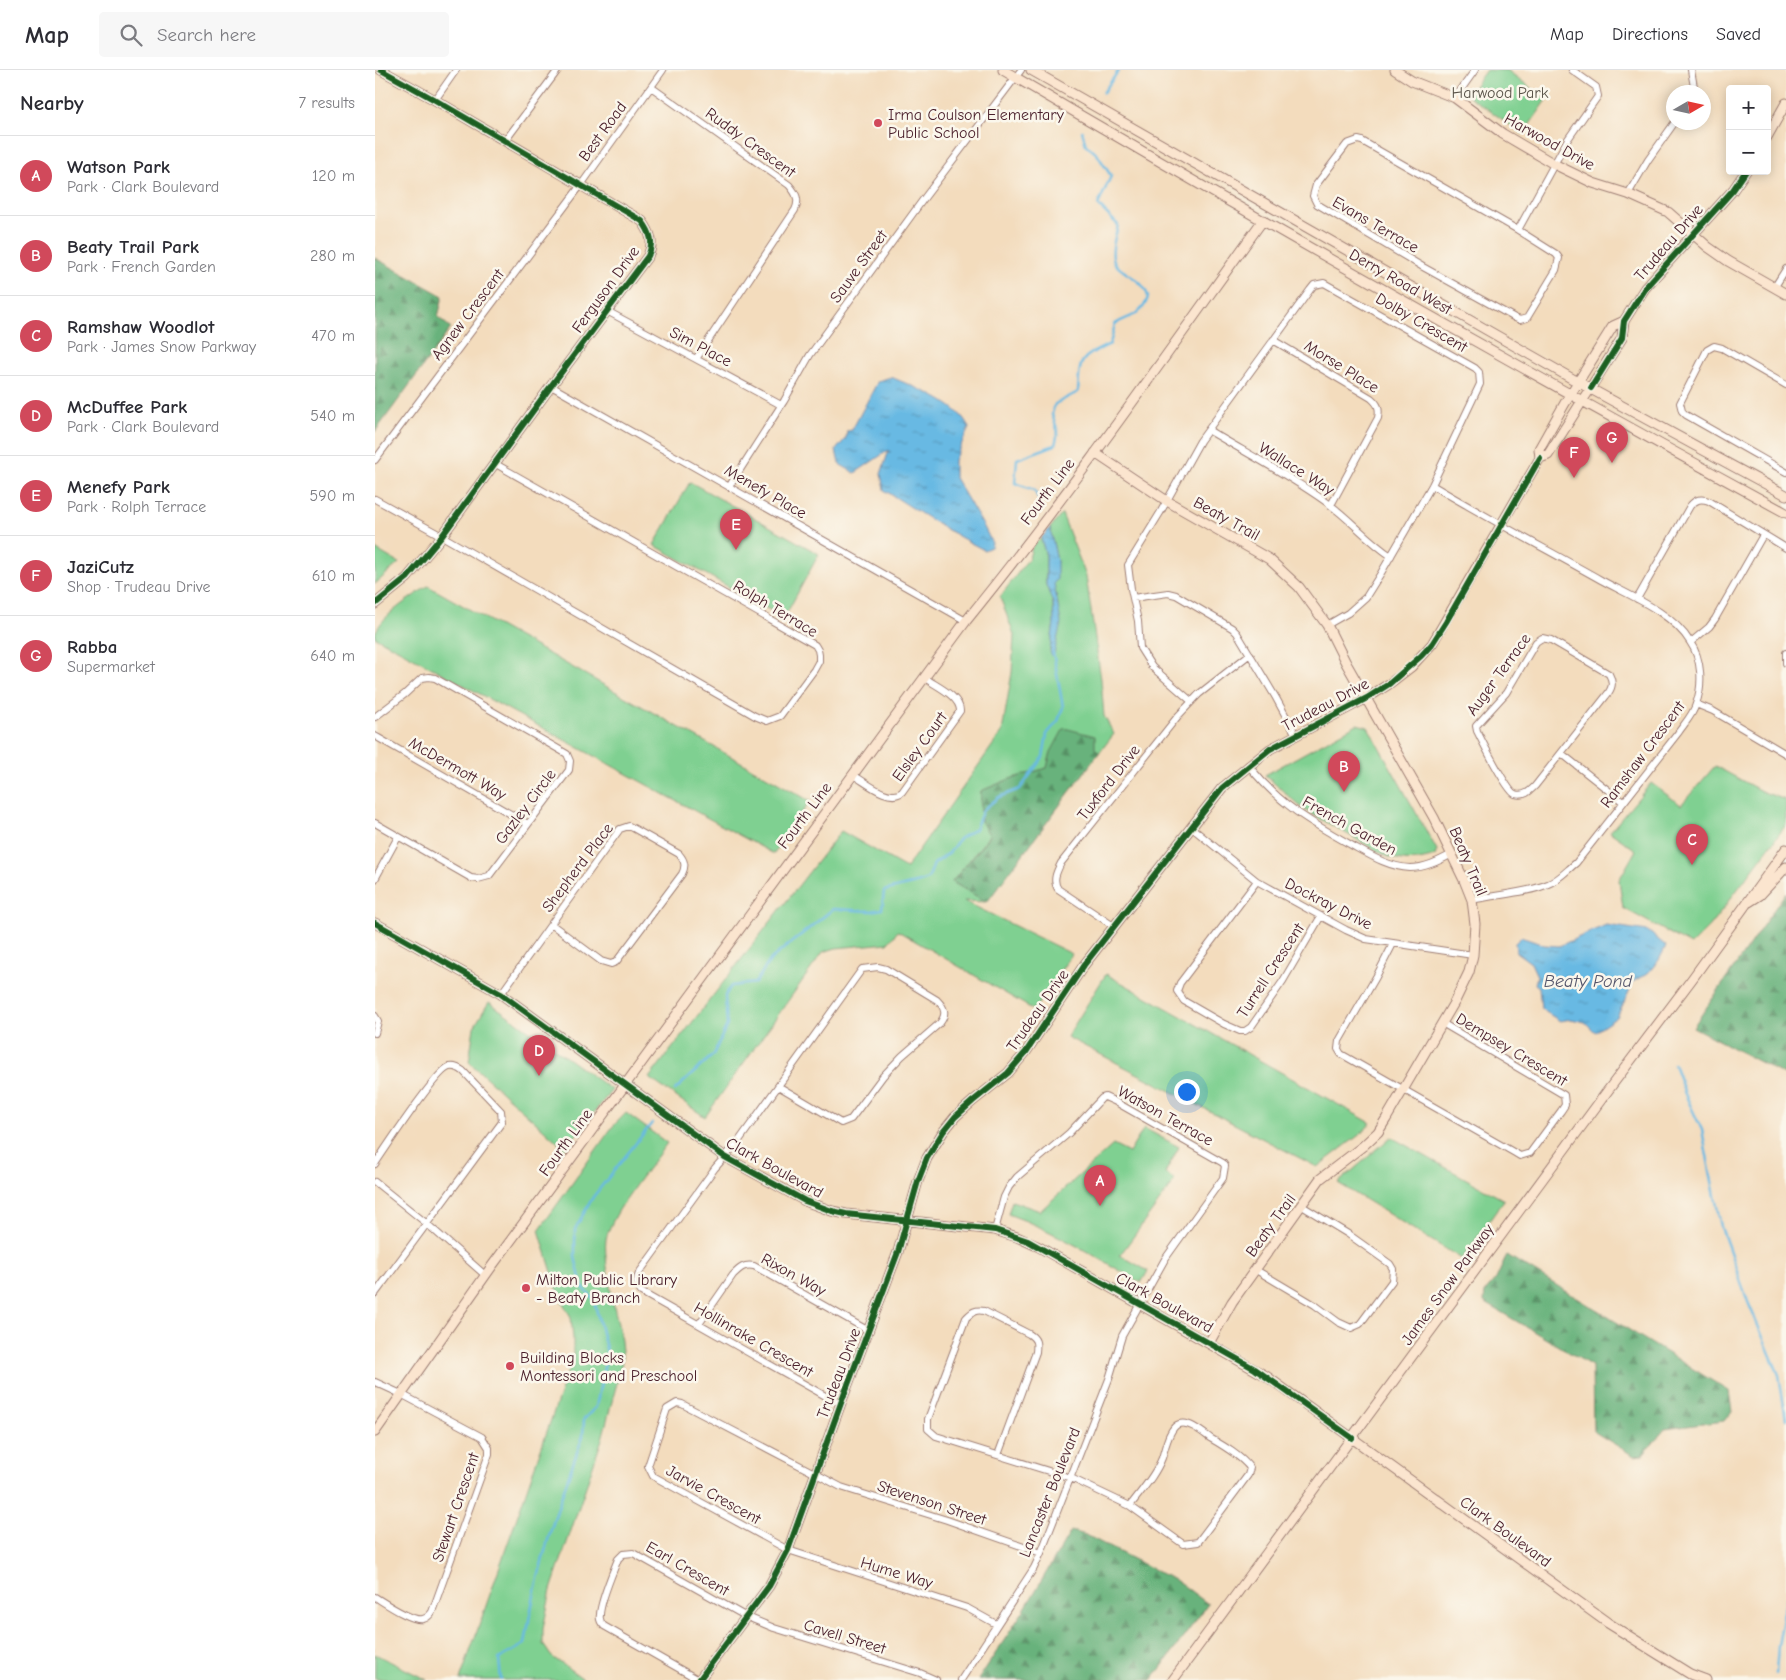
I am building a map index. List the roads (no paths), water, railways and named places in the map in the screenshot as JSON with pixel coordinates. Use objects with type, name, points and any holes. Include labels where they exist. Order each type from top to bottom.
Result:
[{"type":"street","name":"Ferguson Drive","points":[[375,604],[407,578],[442,536],[648,256],[652,240],[648,229],[641,221],[581,184],[381,70]]},
{"type":"street","points":[[435,100],[457,70]]},
{"type":"street","points":[[505,141],[558,70]]},
{"type":"street","name":"Best Road","points":[[581,184],[663,70]]},
{"type":"street","name":"Derry Road West","points":[[1003,70],[1018,74],[1078,114],[1263,220],[1570,395],[1786,514]]},
{"type":"street","name":"Derry Road West","points":[[1031,70],[1578,382],[1786,495]]},
{"type":"street","name":"Harwood Drive","points":[[1395,70],[1412,81],[1455,98],[1503,134],[1555,164],[1593,183],[1628,194],[1668,212],[1708,247],[1728,261],[1786,294]]},
{"type":"street","points":[[1455,98],[1475,70]]},
{"type":"street","points":[[1518,230],[1568,139],[1598,96],[1596,88],[1572,70]]},
{"type":"street","points":[[1691,70],[1693,85]]},
{"type":"street","name":"Sauve Street","points":[[729,487],[811,355],[922,201],[1018,74]]},
{"type":"street","name":"Ruddy Crescent","points":[[651,87],[789,185],[797,197],[795,210],[696,359]]},
{"type":"street","points":[[1770,130],[1786,103]]},
{"type":"street","points":[[1628,194],[1648,160],[1669,130]]},
{"type":"street","name":"Evans Terrace","points":[[1353,141],[1362,141],[1518,230],[1551,250],[1559,258],[1556,270],[1530,314],[1523,320],[1515,318],[1423,267],[1322,208],[1315,201],[1314,190],[1347,144],[1353,141]]},
{"type":"street","name":"Trudeau Drive","points":[[1540,458],[1549,455],[1622,338],[1624,321],[1645,288],[1733,190],[1743,175]]},
{"type":"street","name":"Agnew Crescent","points":[[375,460],[581,184]]},
{"type":"street","name":"Fourth Line","points":[[375,1432],[485,1275],[966,621],[1095,453],[1263,220]]},
{"type":"street","points":[[1774,288],[1786,269]]},
{"type":"street","name":"Dolby Crescent","points":[[1191,701],[1152,668],[1140,648],[1129,566],[1208,430],[1310,290],[1314,285],[1324,283],[1475,368],[1479,372],[1480,384],[1432,485],[1366,597],[1348,613],[1327,624]]},
{"type":"street","name":"Sim Place","points":[[607,311],[781,405]]},
{"type":"street","name":"Trudeau Drive","points":[[699,1680],[769,1586],[788,1550],[898,1252],[927,1158],[943,1132],[955,1117],[1008,1074],[1026,1052],[1084,966],[1222,788],[1270,749],[1367,698],[1389,684],[1411,667],[1432,644],[1540,458],[1539,449],[1570,395],[1613,326],[1624,321]]},
{"type":"street","name":"Morse Place","points":[[1273,340],[1371,398],[1379,407],[1378,418],[1331,505]]},
{"type":"street","points":[[1786,385],[1722,348],[1714,346],[1707,350],[1680,403],[1682,412],[1686,415],[1786,472]]},
{"type":"street","name":"Menefy Place","points":[[551,386],[966,621]]},
{"type":"street","name":"Wallace Way","points":[[1208,430],[1308,489],[1331,505],[1373,544],[1391,556]]},
{"type":"street","name":"Beaty Trail","points":[[1095,453],[1167,501],[1269,559],[1299,587],[1327,624],[1346,664],[1367,698],[1453,854],[1472,900],[1475,924],[1473,955],[1469,972],[1442,1023],[1378,1132],[1321,1179],[1232,1302],[1209,1343]]},
{"type":"street","name":"Rolph Terrace","points":[[442,536],[762,720],[772,720],[780,716],[814,670],[819,662],[818,650],[815,645],[494,463]]},
{"type":"street","name":"Ramshaw Crescent","points":[[1432,485],[1637,599],[1669,619],[1691,642],[1699,663],[1700,686],[1696,704],[1678,733],[1576,863],[1548,884],[1532,889],[1472,900]]},
{"type":"street","points":[[1637,599],[1693,501],[1699,499],[1709,501],[1786,548]]},
{"type":"street","points":[[375,500],[442,536]]},
{"type":"street","points":[[1691,642],[1709,627],[1715,619],[1763,535]]},
{"type":"street","points":[[1133,598],[1168,593],[1176,595],[1237,633],[1296,735]]},
{"type":"street","name":"Auger Terrace","points":[[1542,638],[1551,640],[1603,670],[1609,674],[1612,680],[1610,691],[1561,752],[1527,794],[1515,794],[1506,784],[1476,726],[1506,693],[1536,642],[1542,638]]},
{"type":"street","points":[[1786,653],[1786,663]]},
{"type":"street","name":"Tuxford Drive","points":[[1115,927],[1058,889],[1055,878],[1057,871],[1061,863],[1169,726],[1191,701],[1250,654]]},
{"type":"street","name":"Gazley Circle","points":[[375,717],[422,678],[435,678],[567,754],[570,761],[569,770],[489,876],[478,879],[471,878],[375,823]]},
{"type":"street","name":"Elsley Court","points":[[853,775],[889,796],[897,796],[902,792],[960,710],[956,699],[925,678]]},
{"type":"street","points":[[1696,704],[1713,711],[1786,754]]},
{"type":"street","name":"McDermott Way","points":[[375,736],[527,824]]},
{"type":"street","points":[[1561,752],[1623,802]]},
{"type":"street","name":"French Garden","points":[[1248,766],[1272,792],[1304,818],[1380,860],[1400,867],[1417,868],[1453,854]]},
{"type":"street","name":"Shepherd Place","points":[[501,994],[551,924],[617,832],[624,827],[633,828],[683,858],[684,869],[682,874],[616,962],[611,964],[601,961],[551,924]]},
{"type":"street","name":"Dockray Drive","points":[[1192,828],[1257,881],[1366,939],[1473,955]]},
{"type":"street","points":[[375,879],[398,837]]},
{"type":"street","name":"James Snow Parkway","points":[[1173,1680],[1692,979],[1786,849]]},
{"type":"street","name":"James Snow Parkway","points":[[1744,905],[1760,895],[1786,867]]},
{"type":"street","name":"Turrell Crescent","points":[[1257,881],[1180,983],[1177,991],[1184,1001],[1224,1024],[1240,1031],[1245,1031],[1251,1027],[1283,981],[1321,916]]},
{"type":"street","name":"Clark Boulevard","points":[[375,923],[501,994],[725,1157],[792,1195],[818,1207],[846,1214],[995,1230],[1034,1244],[1209,1343],[1266,1376],[1608,1623],[1690,1674],[1706,1680]]},
{"type":"street","points":[[1393,944],[1338,1045],[1341,1054],[1403,1089]]},
{"type":"street","points":[[725,1157],[863,969],[872,967],[885,969],[937,1000],[945,1011],[940,1023],[901,1056],[851,1118],[841,1123],[778,1086]]},
{"type":"street","points":[[375,1016],[378,1021],[375,1033]]},
{"type":"street","name":"Dempsey Crescent","points":[[1403,1089],[1521,1156],[1530,1153],[1561,1112],[1565,1100],[1564,1095],[1559,1091],[1442,1023]]},
{"type":"street","points":[[375,1164],[430,1087],[444,1070],[449,1067],[457,1067],[463,1071],[501,1112],[501,1122],[375,1294]]},
{"type":"street","name":"Watson Terrace","points":[[995,1230],[1004,1197],[1017,1177],[1069,1133],[1098,1100],[1108,1098],[1223,1163],[1225,1166],[1223,1178],[1165,1259],[1140,1304]]},
{"type":"street","name":"Hollinrake Crescent","points":[[725,1157],[639,1273],[636,1285],[641,1292],[841,1403]]},
{"type":"street","points":[[375,1182],[426,1223],[485,1275]]},
{"type":"street","points":[[1256,1270],[1315,1305],[1338,1322],[1351,1328],[1360,1324],[1392,1281],[1393,1269],[1390,1264],[1302,1206]]},
{"type":"street","name":"Rixon Way","points":[[699,1324],[733,1275],[740,1268],[748,1265],[754,1266],[869,1331]]},
{"type":"street","name":"Lancaster Boulevard","points":[[961,1680],[1034,1568],[1041,1554],[1109,1379],[1122,1336],[1140,1304]]},
{"type":"street","points":[[998,1454],[1036,1352],[1037,1344],[1034,1337],[1029,1334],[979,1310],[973,1311],[965,1321],[927,1424],[928,1429],[936,1436],[1071,1478],[1130,1506],[1183,1544],[1198,1542],[1248,1475],[1250,1468],[1247,1463],[1220,1444],[1191,1426],[1181,1423],[1169,1435],[1155,1472],[1130,1506]]},
{"type":"street","points":[[375,1382],[401,1394]]},
{"type":"street","name":"Stewart Crescent","points":[[375,1598],[418,1620],[426,1618],[432,1612],[489,1454],[489,1448],[482,1438],[401,1394]]},
{"type":"street","name":"Jarvie Crescent","points":[[788,1550],[653,1476],[649,1472],[649,1466],[667,1409],[677,1403],[682,1404],[815,1474]]},
{"type":"street","name":"Stevenson Street","points":[[815,1474],[841,1487],[947,1520],[1041,1554]]},
{"type":"street","name":"Hume Way","points":[[788,1550],[967,1608],[997,1624]]},
{"type":"street","name":"Earl Crescent","points":[[699,1680],[604,1626],[601,1622],[599,1616],[618,1558],[623,1554],[633,1553],[745,1616]]},
{"type":"street","name":"Cavell Street","points":[[745,1616],[774,1628],[936,1680]]},
{"type":"water","points":[[891,377],[935,397],[956,411],[964,419],[969,428],[954,460],[954,476],[984,527],[992,543],[991,547],[984,550],[884,490],[881,474],[889,450],[855,473],[839,464],[836,450],[846,438],[847,431],[852,430],[878,381]]},
{"type":"water","points":[[1050,528],[1057,561],[1057,579],[1054,583],[1061,623],[1054,654],[1051,656],[1050,650],[1054,623],[1053,603],[1046,585],[1046,556],[1041,538]]},
{"type":"water","name":"Beaty Pond","points":[[1606,925],[1648,931],[1666,946],[1659,960],[1648,973],[1634,981],[1617,1017],[1595,1032],[1585,1022],[1571,1019],[1560,1021],[1541,1009],[1539,987],[1535,984],[1537,976],[1531,963],[1516,952],[1515,943],[1521,937],[1544,945],[1559,946]]},
{"type":"waterway","points":[[1103,93],[1119,70]]},
{"type":"waterway","points":[[1041,503],[1034,490],[1015,483],[1017,459],[1055,445],[1058,432],[1052,414],[1055,404],[1078,392],[1079,372],[1083,360],[1110,344],[1115,324],[1139,312],[1148,297],[1141,284],[1115,263],[1113,249],[1118,225],[1098,205],[1111,176],[1097,154],[1086,145],[1082,131]]},
{"type":"waterway","points":[[675,1090],[713,1055],[727,1025],[725,996],[731,986],[755,983],[771,959],[833,909],[871,911],[882,909],[884,891],[928,879],[934,864],[949,853],[959,839],[975,829],[983,810],[999,797],[1020,789],[1043,757],[1047,734],[1058,721],[1063,707],[1053,652]]},
{"type":"waterway","points":[[1674,1064],[1685,1094],[1702,1130],[1721,1227],[1748,1302],[1779,1375],[1786,1419]]},
{"type":"waterway","points":[[501,1680],[499,1659],[525,1644],[535,1590],[548,1538],[583,1436],[584,1419],[596,1407],[607,1353],[594,1300],[582,1286],[575,1257],[575,1229],[593,1197],[652,1123]]},
{"type":"waterway","points":[[1776,1674],[1778,1646],[1786,1601]]},
{"type":"place","name":"Irma Coulson Elementary Public School","points":[[878,123]]},
{"type":"place","name":"Rabba","points":[[1612,463]]},
{"type":"place","name":"JaziCutz","points":[[1574,478]]},
{"type":"place","name":"Menefy Park","points":[[736,550]]},
{"type":"place","name":"Beaty Trail Park","points":[[1344,792]]},
{"type":"place","name":"Ramshaw Woodlot","points":[[1692,865]]},
{"type":"place","name":"McDuffee Park","points":[[539,1076]]},
{"type":"place","name":"Watson Park","points":[[1100,1206]]},
{"type":"place","name":"Milton Public Library - Beaty Branch","points":[[526,1288]]},
{"type":"place","name":"Building Blocks Montessori and Preschool","points":[[510,1366]]},
{"type":"park label","name":"Harwood Park","points":[[1500,92]]}]
